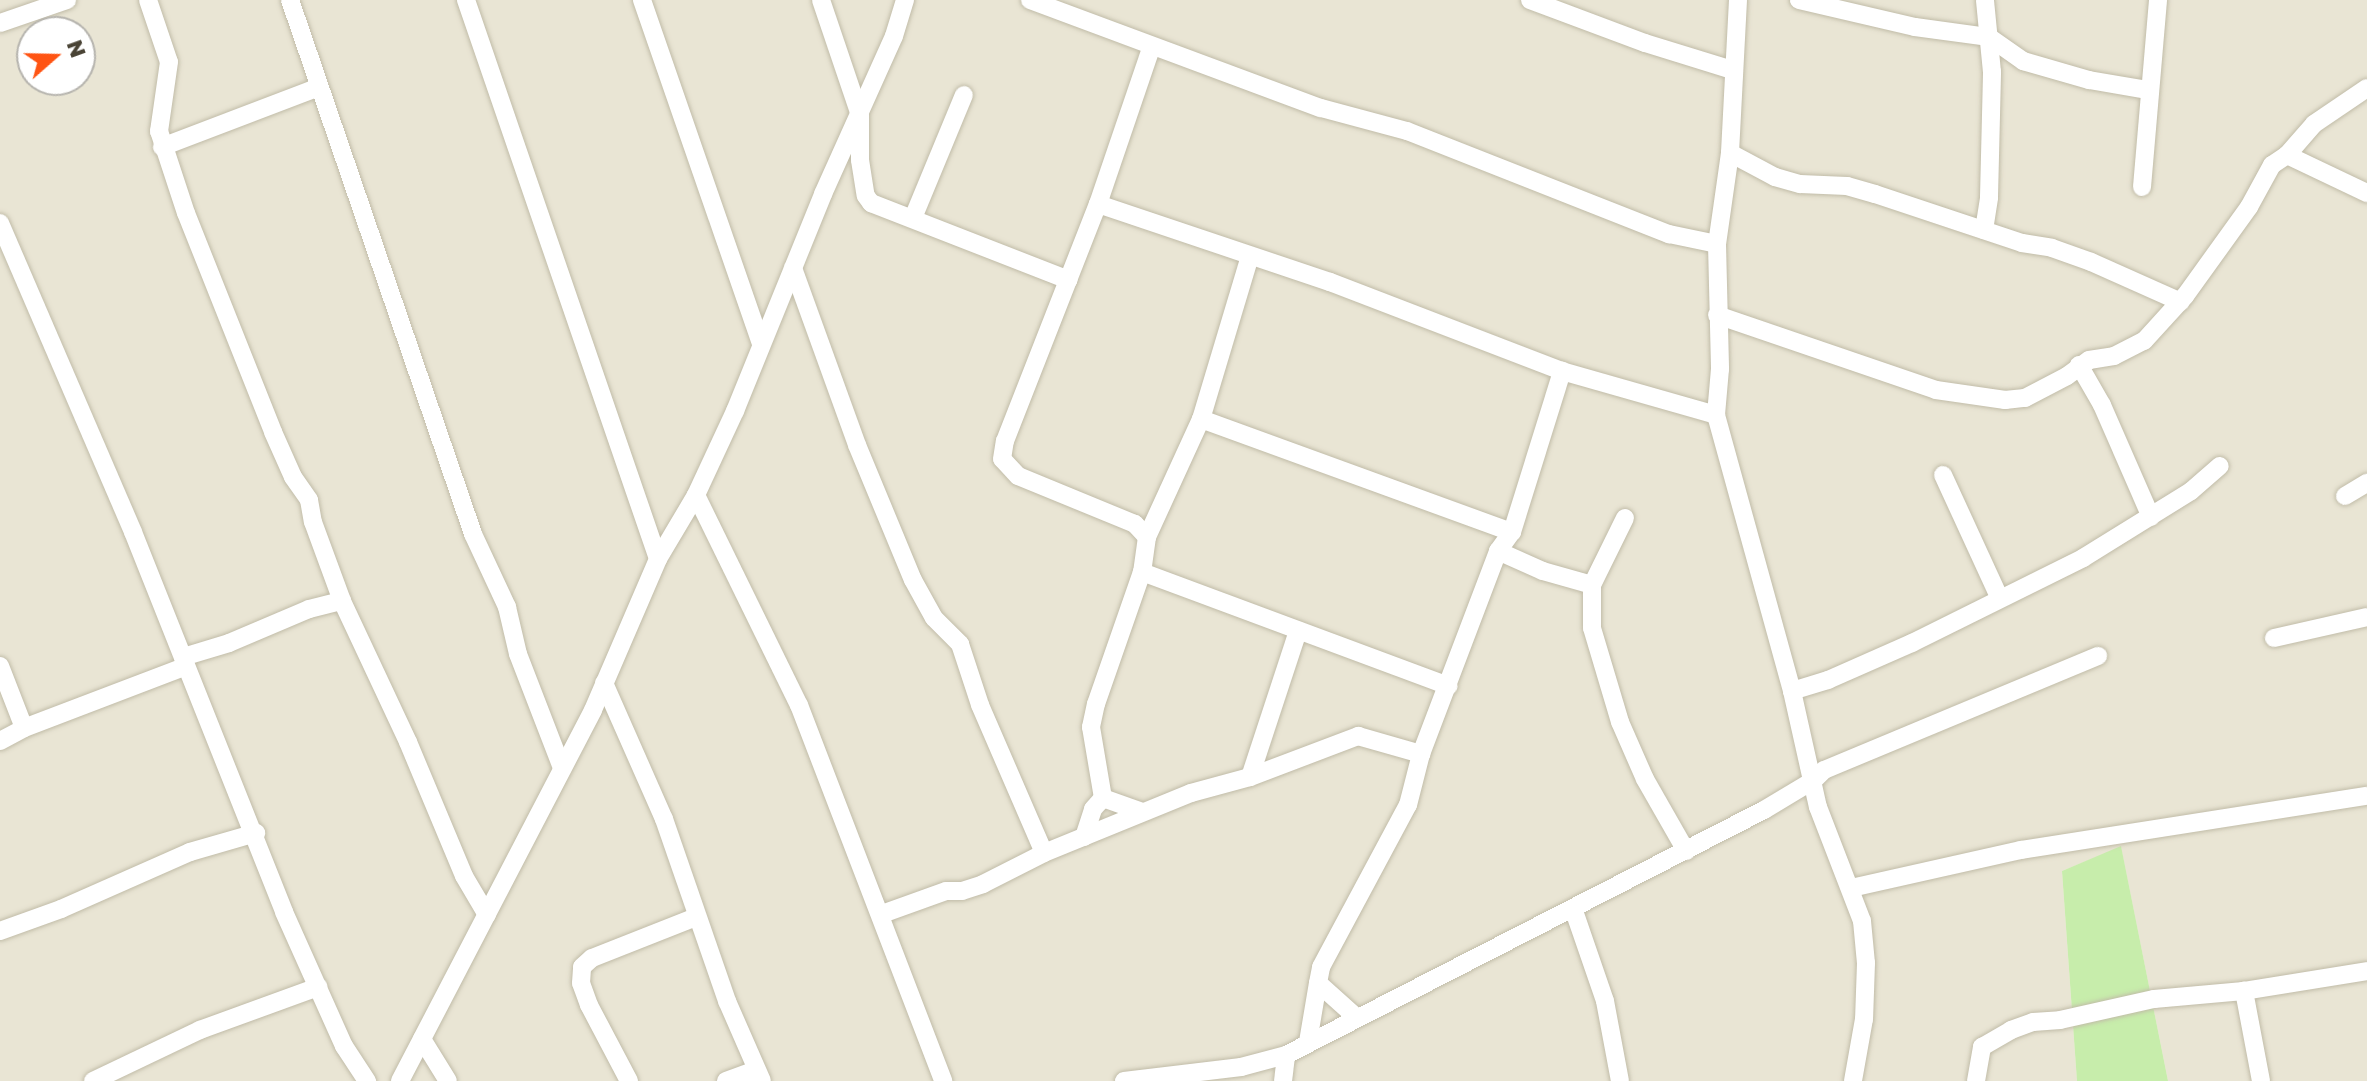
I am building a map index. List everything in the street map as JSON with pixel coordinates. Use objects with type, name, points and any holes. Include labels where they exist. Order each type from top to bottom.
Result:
[{"type":"street","points":[[0,23],[67,0]]},
{"type":"street","points":[[148,0],[169,62],[161,109],[162,147],[207,270],[273,432],[293,477],[309,500],[317,534],[342,601],[408,742],[464,876],[487,915]]},
{"type":"street","points":[[290,0],[473,534],[507,607],[518,654],[562,746],[562,768],[404,1073]]},
{"type":"street","points":[[466,0],[658,559]]},
{"type":"street","points":[[642,0],[761,344]]},
{"type":"street","points":[[821,0],[860,115],[860,160],[866,196],[871,203],[1069,280]]},
{"type":"street","points":[[562,746],[593,710],[658,559],[696,495],[735,411],[882,64],[905,0]]},
{"type":"street","points":[[1030,0],[1151,48],[1321,108],[1407,131],[1669,234],[1717,244]]},
{"type":"street","points":[[1530,0],[1732,70]]},
{"type":"street","points":[[1738,0],[1730,153],[1717,244],[1720,369],[1716,415],[1792,691],[1827,835],[1862,921],[1866,963],[1864,1019],[1853,1081]]},
{"type":"street","points":[[1799,0],[1824,3],[1915,27],[1989,37],[2023,61],[2089,80],[2148,90]]},
{"type":"street","points":[[1984,230],[1992,123],[1985,0]]},
{"type":"street","points":[[2142,187],[2158,0]]},
{"type":"street","points":[[1146,527],[1018,476],[1002,459],[1005,441],[1098,204],[1151,48]]},
{"type":"street","points":[[845,67],[882,64]]},
{"type":"street","points":[[162,147],[319,87]]},
{"type":"street","points":[[1717,315],[1893,377],[1965,395],[2005,400],[2025,398],[2067,376],[2079,365],[2114,356],[2144,341],[2181,302],[2249,207],[2272,165],[2287,155],[2314,124],[2367,88]]},
{"type":"street","points":[[913,218],[964,95]]},
{"type":"street","points":[[1730,153],[1775,177],[1800,184],[1847,186],[2091,262],[2181,302]]},
{"type":"street","points":[[2287,155],[2367,193]]},
{"type":"street","points":[[1098,204],[1330,282],[1562,371],[1716,415]]},
{"type":"street","points":[[0,223],[256,833],[284,912],[344,1046],[367,1081]]},
{"type":"street","points":[[1103,798],[1091,727],[1096,704],[1142,572],[1146,527],[1201,419],[1250,256]]},
{"type":"street","points":[[793,268],[857,445],[913,580],[934,618],[960,644],[980,705],[1044,853]]},
{"type":"street","points":[[753,321],[773,321]]},
{"type":"street","points":[[2079,365],[2108,418],[2151,517]]},
{"type":"street","points":[[1308,1042],[1328,947],[1388,847],[1408,805],[1421,754],[1498,551],[1512,532],[1562,371]]},
{"type":"street","points":[[1201,419],[1512,532]]},
{"type":"street","points":[[1792,691],[1828,680],[1898,650],[1999,597],[2083,558],[2151,517],[2220,466]]},
{"type":"street","points":[[1943,475],[1999,597]]},
{"type":"street","points":[[2345,496],[2367,483]]},
{"type":"street","points":[[696,495],[799,705],[852,846],[882,914],[943,1081]]},
{"type":"street","points":[[1625,518],[1592,585],[1592,628],[1620,722],[1645,779],[1686,851]]},
{"type":"street","points":[[1498,551],[1543,571],[1592,585]]},
{"type":"street","points":[[1142,572],[1448,686]]},
{"type":"street","points":[[0,741],[24,728],[309,609],[342,601]]},
{"type":"street","points":[[2274,638],[2367,617]]},
{"type":"street","points":[[1250,777],[1298,631]]},
{"type":"street","points":[[1124,1081],[1241,1067],[1286,1055],[1686,851],[1814,780],[1824,770],[2098,656]]},
{"type":"street","points":[[0,666],[24,728]]},
{"type":"street","points":[[604,683],[664,819],[696,917],[759,1076],[726,1081]]},
{"type":"street","points":[[593,710],[616,708]]},
{"type":"street","points":[[882,914],[946,891],[962,891],[983,884],[1044,853],[1142,812],[1191,793],[1250,777],[1358,736],[1421,754]]},
{"type":"street","points":[[1261,750],[1280,766]]},
{"type":"street","points":[[1851,888],[2021,850],[2367,796]]},
{"type":"street","points":[[1084,837],[1093,809],[1103,798]]},
{"type":"street","points":[[1103,798],[1142,812]]},
{"type":"street","points":[[0,931],[61,909],[190,852],[256,833]]},
{"type":"street","points":[[1573,908],[1605,1001],[1620,1081]]},
{"type":"street","points":[[629,1081],[589,1005],[581,983],[582,967],[592,958],[696,917]]},
{"type":"street","points":[[1976,1081],[1982,1047],[2033,1022],[2060,1020],[2167,997],[2244,991],[2367,971]]},
{"type":"street","points":[[1318,983],[1357,1018]]},
{"type":"street","points":[[93,1081],[116,1076],[200,1030],[318,987]]},
{"type":"street","points":[[2244,991],[2261,1081]]},
{"type":"street","points":[[422,1039],[448,1081]]},
{"type":"street","points":[[1283,1081],[1286,1055]]},
{"type":"street","points":[[404,1073],[439,1064]]},
{"type":"shaded area","points":[[0,0],[2367,0],[2367,1081],[2168,1081],[2121,847],[2062,871],[2077,1081],[0,1081]]},
{"type":"green space","points":[[2121,846],[2168,1081],[2077,1081],[2062,871]]}]
